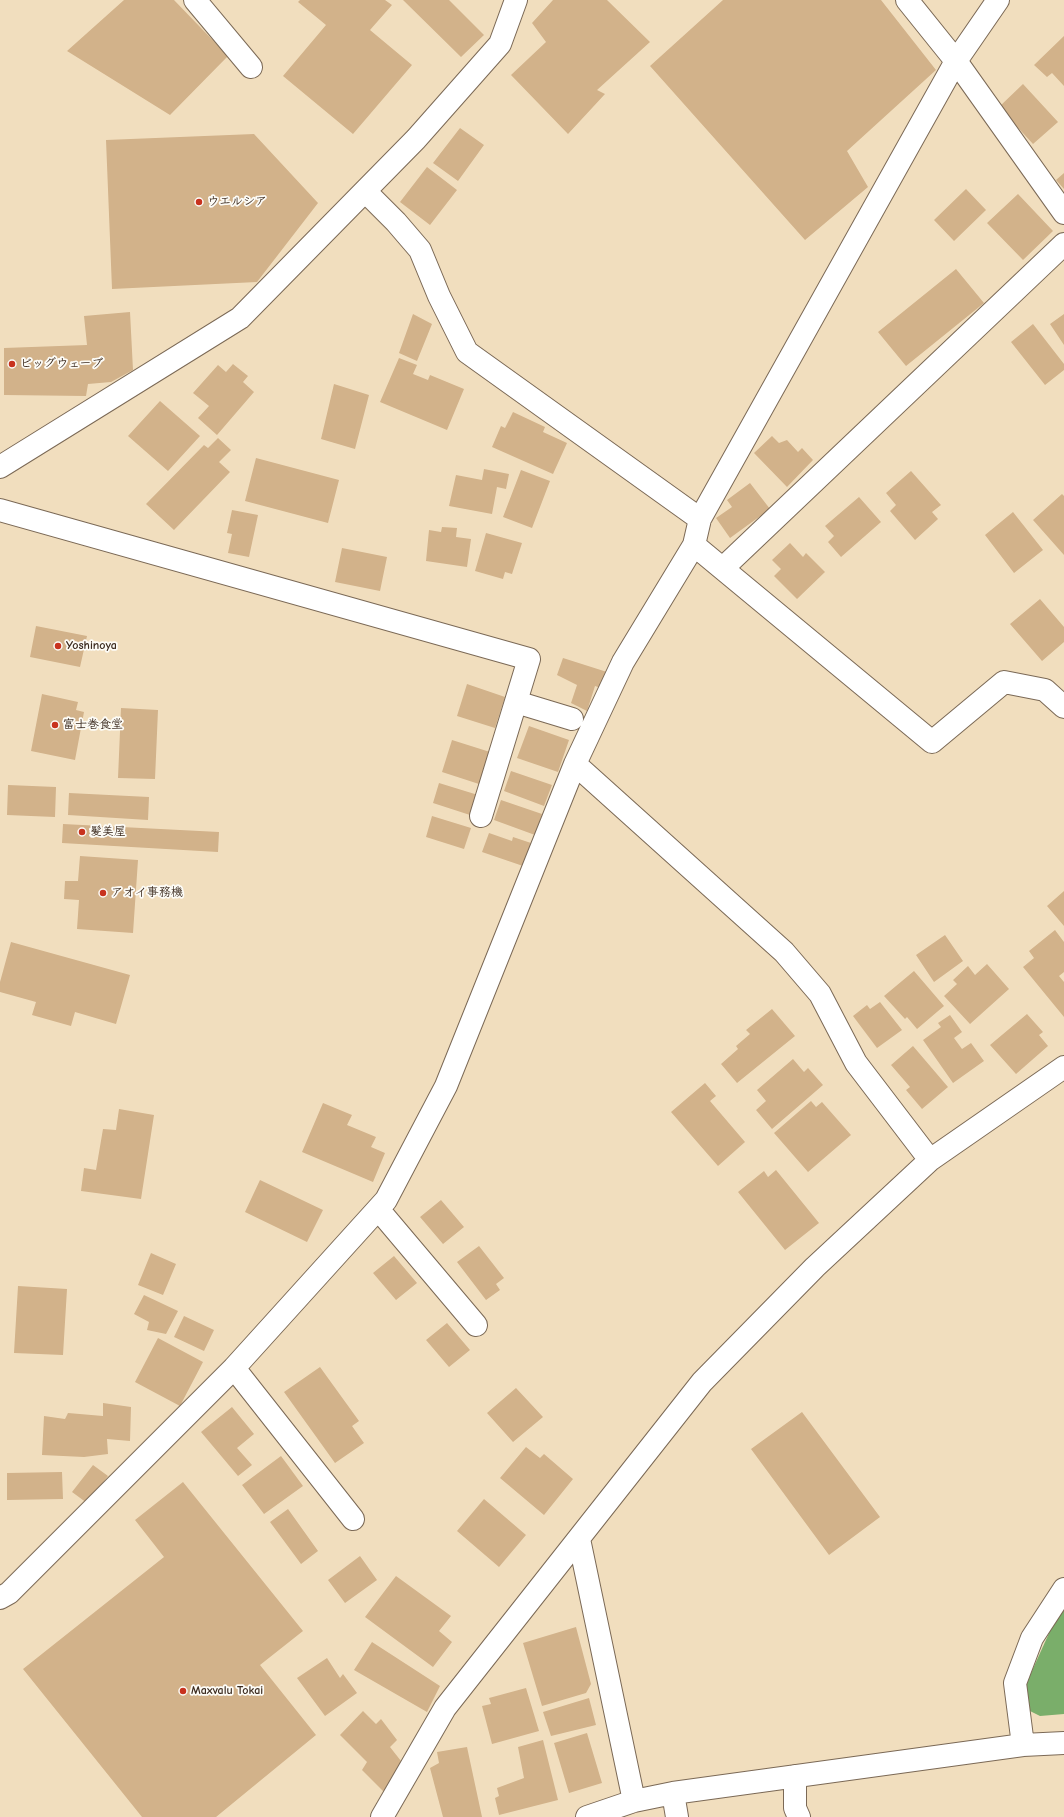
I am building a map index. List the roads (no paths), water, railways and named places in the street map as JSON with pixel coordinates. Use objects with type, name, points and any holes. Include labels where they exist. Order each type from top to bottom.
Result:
[{"type":"street","points":[[195,0],[251,67]]},
{"type":"street","points":[[0,467],[240,318],[366,192],[416,139],[500,44],[516,0]]},
{"type":"street","points":[[907,0],[956,61],[1064,213]]},
{"type":"street","points":[[0,1598],[9,1593],[234,1368],[386,1200],[446,1086],[575,764],[622,662],[694,545],[700,519],[956,61],[998,0]]},
{"type":"street","points":[[366,192],[396,222],[420,250],[439,296],[467,352],[700,519]]},
{"type":"street","points":[[723,568],[1063,248]]},
{"type":"street","points":[[0,510],[529,659],[482,816]]},
{"type":"street","points":[[694,545],[932,742],[1004,682],[1044,690],[1064,707]]},
{"type":"street","points":[[516,702],[572,719]]},
{"type":"street","points":[[575,764],[784,952],[820,994],[856,1063],[930,1160]]},
{"type":"street","points":[[382,1817],[445,1708],[702,1382],[815,1267],[930,1160],[1064,1067]]},
{"type":"street","points":[[378,1209],[476,1325]]},
{"type":"street","points":[[234,1368],[354,1519]]},
{"type":"street","points":[[579,1539],[634,1801]]},
{"type":"street","points":[[1022,1745],[1015,1683],[1032,1638],[1064,1589]]},
{"type":"street","points":[[587,1817],[634,1801],[673,1793],[1022,1745],[1064,1743]]},
{"type":"street","points":[[794,1776],[795,1808],[799,1817]]},
{"type":"street","points":[[673,1793],[677,1817]]},
{"type":"place","name":"ウエルシア","points":[[199,202]]},
{"type":"place","name":"ビッグウェーブ","points":[[12,364]]},
{"type":"place","name":"Yoshinoya","points":[[58,646]]},
{"type":"place","name":"富士巻食堂","points":[[55,725]]},
{"type":"place","name":"髪美屋","points":[[82,832]]},
{"type":"place","name":"アオイ事務機","points":[[103,893]]},
{"type":"place","name":"Maxvalu Tokai","points":[[183,1691]]}]
